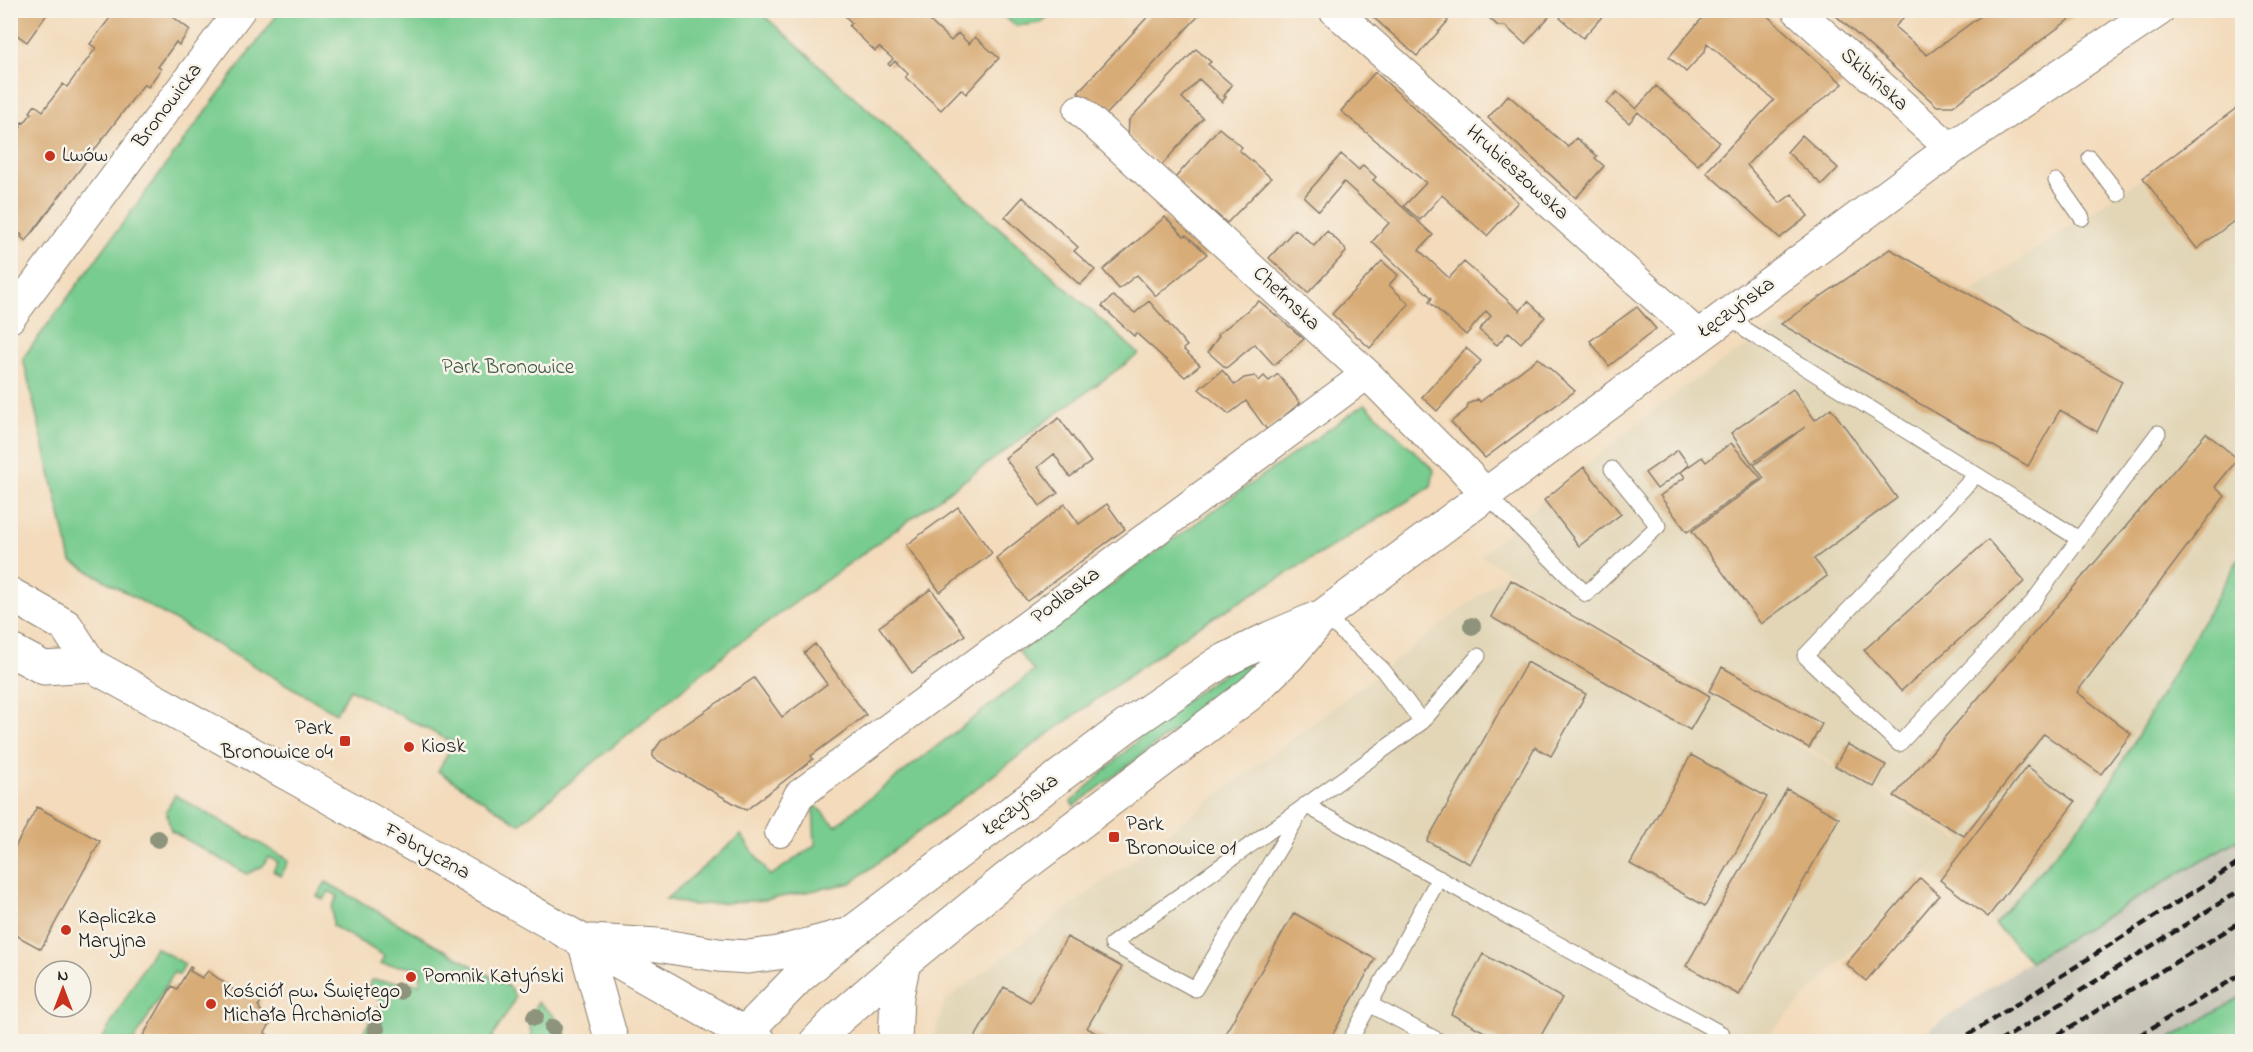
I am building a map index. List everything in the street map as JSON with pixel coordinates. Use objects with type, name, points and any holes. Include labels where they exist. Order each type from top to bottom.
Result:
[{"type":"street","name":"Bronowicka","points":[[10,318],[240,10]]},
{"type":"street","name":"Hrubieszowska","points":[[1334,10],[1699,336]]},
{"type":"street","name":"Skibińska","points":[[1797,10],[1951,149]]},
{"type":"street","name":"Łęczyńska","points":[[816,1041],[904,962],[1011,875],[1251,693],[1288,657],[1324,615],[1951,149],[2158,10]]},
{"type":"street","name":"Chełmska","points":[[1079,110],[1367,374],[1441,449],[1455,460],[1486,494]]},
{"type":"street","name":"Podlaska","points":[[780,832],[799,795],[1367,374]]},
{"type":"street","name":"Fabryczna","points":[[10,594],[66,626],[92,665],[584,941],[747,1039]]},
{"type":"street","name":"Łęczyńska","points":[[747,1039],[798,978],[849,934],[1125,727],[1220,663],[1324,615]]},
{"type":"street","points":[[10,650],[44,668],[92,665]]},
{"type":"street","points":[[612,1041],[584,941],[658,945],[718,955],[748,957],[777,953],[849,934]]},
{"type":"street","points":[[895,1041],[897,996],[904,962]]},
{"type":"lane","points":[[2090,158],[2118,194]]},
{"type":"lane","points":[[2055,181],[2082,218]]},
{"type":"lane","points":[[1730,313],[1747,331],[2079,538]]},
{"type":"lane","points":[[1976,475],[1805,656],[1899,744],[2032,603],[2158,434]]},
{"type":"lane","points":[[1486,494],[1586,594],[1658,526],[1612,468]]},
{"type":"lane","points":[[1324,615],[1383,670],[1422,722]]},
{"type":"lane","points":[[1305,805],[1195,990],[1112,944],[1305,805],[1422,722],[1478,656]]},
{"type":"lane","points":[[1305,805],[1722,1034]]},
{"type":"lane","points":[[1349,1041],[1439,878]]},
{"type":"lane","points":[[1369,1004],[1441,1041]]},
{"type":"shaded area","points":[[2142,179],[2197,250],[2242,216],[2242,553],[2100,801],[1995,924],[1928,874],[1962,838],[1481,556],[1543,500],[1682,388],[1781,324],[1890,248],[2129,382],[1971,292]]},
{"type":"shaded area","points":[[1506,574],[1960,840],[1762,1041],[932,1042],[945,1001],[1383,670]]},
{"type":"shaded area","points":[[2242,837],[2242,998],[2166,1041],[1911,1042],[2030,961]]},
{"type":"green space","name":"Park Bronowice","points":[[280,11],[759,11],[1139,354],[731,649],[519,824],[438,771],[454,743],[350,689],[336,713],[71,561],[23,358]]},
{"type":"green space","points":[[1005,11],[1053,11],[1041,23],[1016,26],[1001,15]]},
{"type":"green space","points":[[1365,404],[1434,470],[1431,487],[1191,631],[1024,752],[851,883],[765,900],[692,905],[666,899],[741,835],[770,876],[815,845],[813,803],[836,826],[1034,671],[1019,652],[1232,497]]},
{"type":"green space","points":[[2242,553],[2242,837],[2030,961],[1995,924],[2100,801]]},
{"type":"green space","points":[[1300,636],[1074,806],[1071,802],[1156,723],[1221,675]]},
{"type":"green space","points":[[175,795],[289,860],[281,876],[273,871],[278,862],[268,857],[263,866],[247,874],[171,831],[166,811]]},
{"type":"green space","points":[[326,882],[511,988],[515,997],[513,1003],[490,1041],[358,1041],[382,1001],[366,992],[372,980],[420,984],[421,968],[381,964],[385,956],[333,926],[332,907],[338,896],[329,891],[324,900],[317,896]]},
{"type":"green space","points":[[155,947],[185,964],[179,975],[174,972],[134,1041],[101,1041]]},
{"type":"green space","points":[[2242,996],[2242,1041],[2166,1041]]},
{"type":"green space","points":[[538,1002],[562,1023],[567,1041],[533,1041],[528,1019]]},
{"type":"building","points":[[19,10],[50,10],[27,42],[10,30],[10,22]]},
{"type":"building","points":[[116,10],[164,10],[190,30],[179,45],[176,42],[158,67],[161,69],[148,87],[144,84],[26,241],[21,237],[22,235],[10,228],[10,135],[13,137],[22,122],[24,123],[32,113],[30,112],[35,105],[43,111],[63,84],[67,87],[96,48],[90,44]]},
{"type":"building","points":[[839,10],[918,10],[951,41],[958,33],[969,44],[975,37],[999,58],[966,94],[961,89],[941,110],[905,77],[908,74],[895,61],[890,66],[888,64],[893,59],[879,47],[875,51],[849,26],[852,23]]},
{"type":"building","points":[[1154,10],[1204,10],[1105,116],[1078,92]]},
{"type":"building","points":[[1365,10],[1436,10],[1448,21],[1417,56]]},
{"type":"building","points":[[1481,10],[1555,10],[1525,44],[1505,26],[1498,26]]},
{"type":"building","points":[[1567,10],[1608,10],[1583,38],[1560,18]]},
{"type":"building","points":[[1709,10],[1761,10],[1843,84],[1772,138],[1747,165],[1780,203],[1792,194],[1808,216],[1780,238],[1706,172],[1774,100],[1707,43],[1705,51],[1686,72],[1669,57]]},
{"type":"building","points":[[1835,10],[1910,10],[1895,27],[1927,55],[1989,10],[2082,10],[1953,106],[1937,106],[1833,13]]},
{"type":"building","points":[[1196,49],[1211,62],[1208,64],[1232,85],[1222,102],[1199,79],[1182,98],[1203,118],[1161,166],[1128,136],[1129,120]]},
{"type":"building","points":[[1375,72],[1518,202],[1487,236],[1442,195],[1420,220],[1404,206],[1426,183],[1341,111]]},
{"type":"building","points":[[1656,86],[1719,142],[1698,165],[1638,112],[1629,123],[1606,103],[1617,92],[1636,109]]},
{"type":"building","points":[[1508,95],[1568,147],[1576,138],[1597,156],[1595,158],[1604,166],[1576,198],[1488,118]]},
{"type":"building","points":[[2242,104],[2242,215],[2197,249],[2143,178]]},
{"type":"building","points":[[1219,128],[1242,147],[1239,150],[1271,178],[1227,223],[1175,178]]},
{"type":"building","points":[[1802,135],[1838,168],[1822,185],[1787,152]]},
{"type":"building","points":[[1341,154],[1359,170],[1363,165],[1376,177],[1373,180],[1433,235],[1419,250],[1449,278],[1464,262],[1520,311],[1528,301],[1545,317],[1521,343],[1509,332],[1497,345],[1479,330],[1491,316],[1486,311],[1466,335],[1429,302],[1432,298],[1372,242],[1389,223],[1344,182],[1319,211],[1304,197]]},
{"type":"building","points":[[1023,197],[1078,247],[1074,251],[1095,270],[1080,285],[1005,217]]},
{"type":"building","points":[[1165,217],[1207,254],[1156,296],[1137,275],[1119,289],[1103,270]]},
{"type":"building","points":[[1295,229],[1314,246],[1327,231],[1345,248],[1346,252],[1308,293],[1269,258]]},
{"type":"building","points":[[1890,249],[2122,381],[2097,432],[2060,410],[2028,466],[1781,324]]},
{"type":"building","points":[[1382,261],[1398,275],[1389,285],[1409,304],[1370,348],[1332,314]]},
{"type":"building","points":[[1113,296],[1135,313],[1149,301],[1187,346],[1183,349],[1200,365],[1185,377],[1136,333],[1134,336],[1102,306]]},
{"type":"building","points":[[1259,301],[1304,339],[1274,365],[1255,344],[1226,368],[1208,352],[1219,336],[1217,335]]},
{"type":"building","points":[[1637,307],[1656,329],[1609,366],[1590,341]]},
{"type":"building","points":[[1466,348],[1481,361],[1437,411],[1422,397]]},
{"type":"building","points":[[1538,358],[1575,391],[1485,458],[1451,422],[1467,409],[1468,404],[1478,399],[1480,402]]},
{"type":"building","points":[[1222,370],[1235,385],[1244,378],[1255,376],[1259,381],[1264,376],[1269,381],[1278,374],[1300,403],[1267,430],[1246,401],[1229,414],[1199,389]]},
{"type":"building","points":[[1793,389],[1815,420],[1831,408],[1897,498],[1814,559],[1827,576],[1761,624],[1692,531],[1764,478],[1754,465],[1805,427],[1752,463],[1731,433]]},
{"type":"building","points":[[1059,418],[1091,462],[1070,477],[1054,454],[1038,467],[1058,493],[1040,506],[1005,458]]},
{"type":"building","points":[[2206,433],[2238,459],[2215,487],[2225,496],[2077,692],[2131,734],[2101,774],[2044,734],[1964,836],[1894,796]]},
{"type":"building","points":[[1731,443],[1761,478],[1687,532],[1660,496],[1685,477],[1681,472],[1702,457],[1706,462]]},
{"type":"building","points":[[1678,450],[1689,465],[1657,489],[1645,473]]},
{"type":"building","points":[[1584,467],[1621,514],[1579,546],[1544,500]]},
{"type":"building","points":[[1065,504],[1079,524],[1107,504],[1125,529],[1027,601],[996,558]]},
{"type":"building","points":[[958,507],[992,553],[940,592],[906,545]]},
{"type":"building","points":[[1988,540],[2025,581],[1901,691],[1864,650]]},
{"type":"building","points":[[1511,580],[1710,696],[1690,730],[1491,617]]},
{"type":"building","points":[[931,589],[965,635],[912,673],[879,627]]},
{"type":"building","points":[[815,644],[866,715],[811,756],[813,759],[746,810],[655,759],[653,752],[661,741],[754,678],[782,717],[827,684],[804,653]]},
{"type":"building","points":[[1527,662],[1586,694],[1551,756],[1535,747],[1470,864],[1427,841]]},
{"type":"building","points":[[1722,667],[1822,724],[1809,748],[1709,691]]},
{"type":"building","points":[[1847,744],[1886,765],[1874,787],[1835,766]]},
{"type":"building","points":[[1691,755],[1767,797],[1705,906],[1630,864]]},
{"type":"building","points":[[2027,766],[2075,802],[1988,917],[1940,880]]},
{"type":"building","points":[[1787,789],[1839,818],[1739,995],[1686,966]]},
{"type":"building","points":[[37,807],[100,841],[41,949],[10,932],[10,856]]},
{"type":"building","points":[[1920,878],[1939,895],[1866,981],[1846,964]]},
{"type":"building","points":[[1294,913],[1375,959],[1329,1041],[1221,1041]]},
{"type":"building","points":[[1067,937],[1122,967],[1087,1028],[1110,1041],[973,1041],[1004,987],[1030,1002]]},
{"type":"building","points":[[1483,954],[1562,998],[1538,1041],[1501,1041],[1451,1014]]},
{"type":"building","name":"Kościół pw. Świętego Michała Archanioła","points":[[190,967],[192,968],[190,971],[202,978],[208,971],[244,996],[246,993],[261,1002],[258,1006],[259,1010],[270,1017],[272,1014],[275,1015],[265,1033],[268,1035],[264,1041],[140,1041],[172,986],[177,989]]},
{"type":"railway","points":[[1957,1042],[2242,861]]},
{"type":"railway","points":[[1999,1042],[2242,889]]},
{"type":"railway","points":[[2046,1042],[2242,921]]},
{"type":"railway","points":[[2128,1042],[2242,974]]},
{"type":"place","name":"Lwów","points":[[50,156]]},
{"type":"place","name":"Park Bronowice 04","points":[[345,741]]},
{"type":"place","name":"Kiosk","points":[[409,747]]},
{"type":"place","name":"Park Bronowice 01","points":[[1114,837]]},
{"type":"place","name":"Kapliczka Maryjna","points":[[66,930]]},
{"type":"place","name":"Pomnik Katyński","points":[[411,977]]},
{"type":"place","name":"Kościół pw. Świętego Michała Archanioła","points":[[211,1004]]}]
